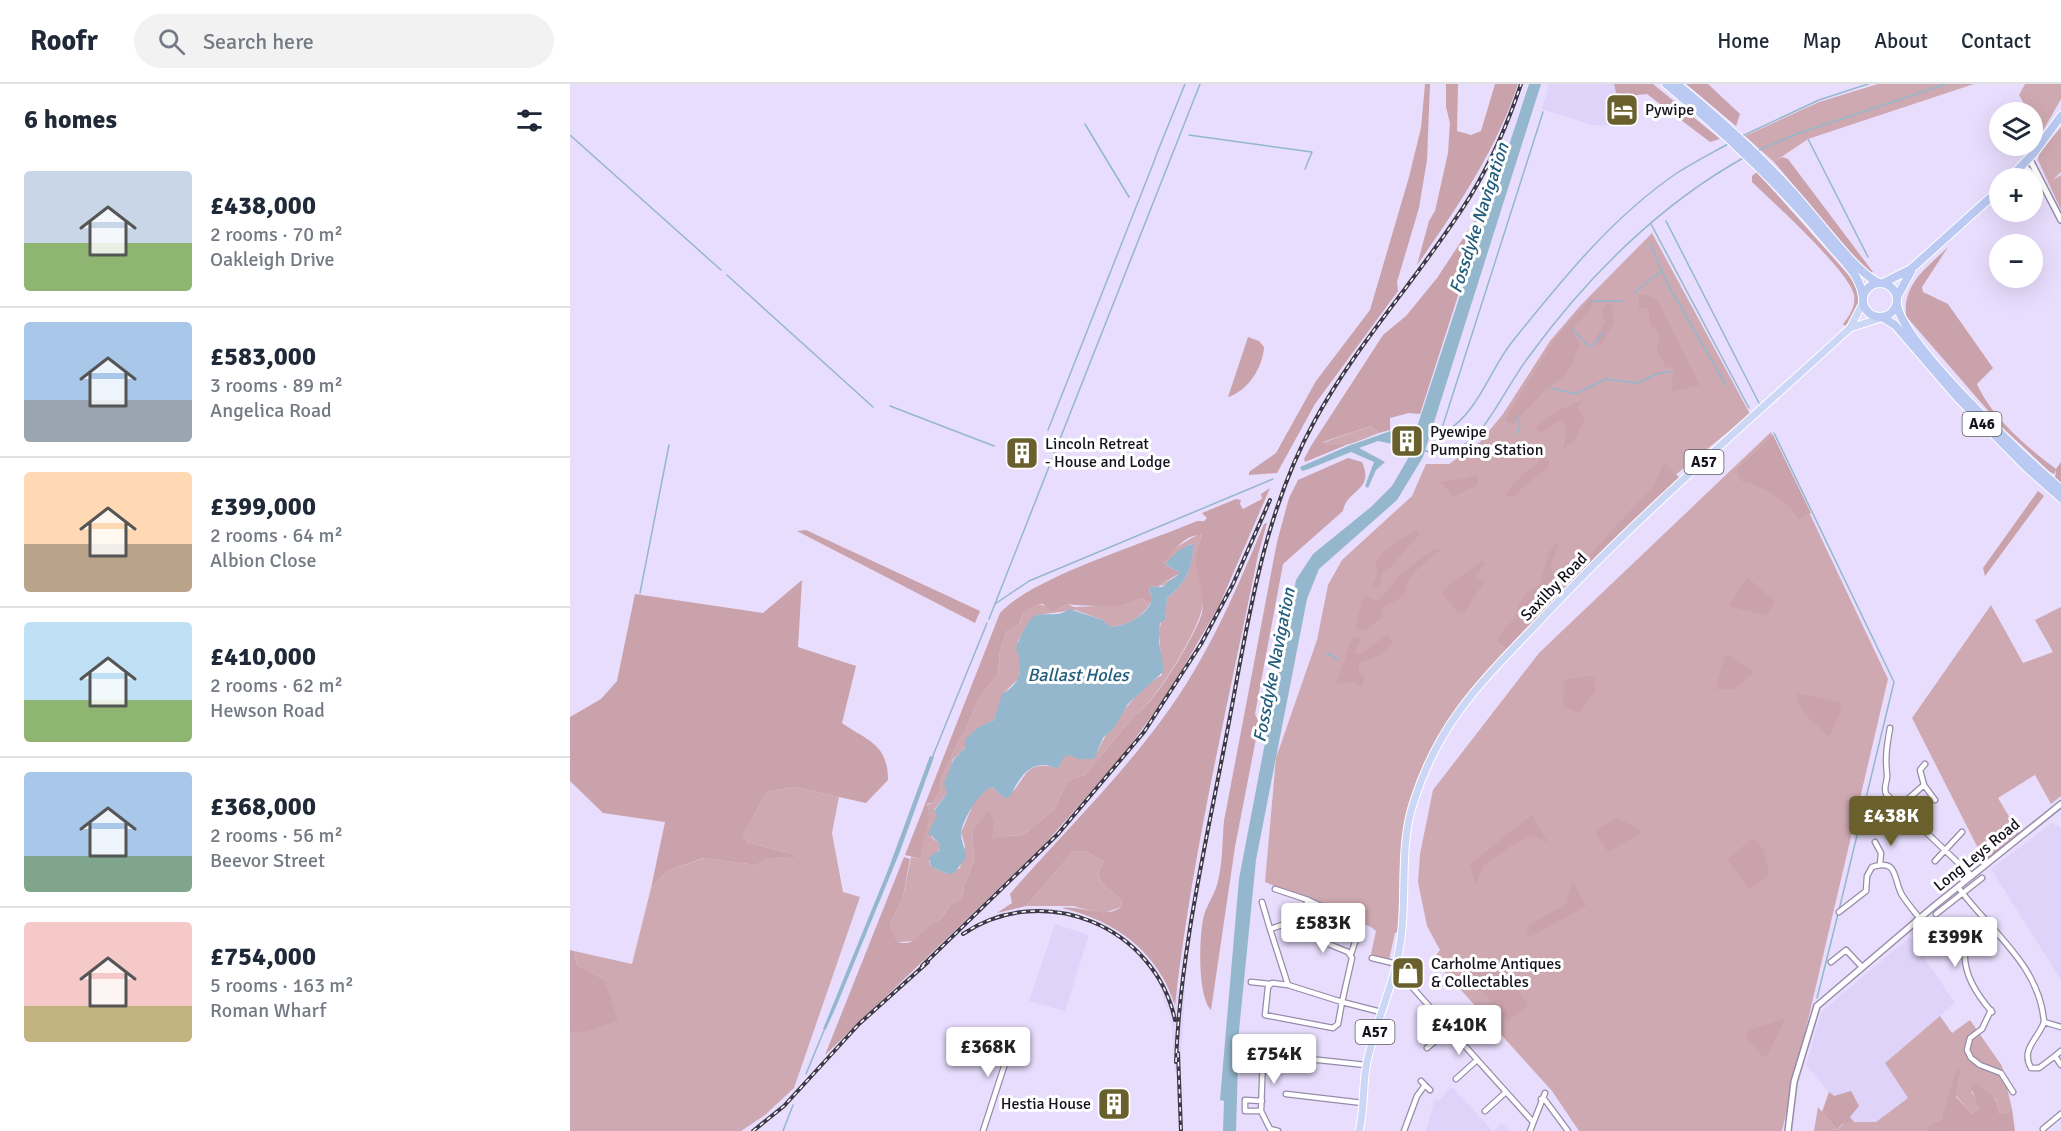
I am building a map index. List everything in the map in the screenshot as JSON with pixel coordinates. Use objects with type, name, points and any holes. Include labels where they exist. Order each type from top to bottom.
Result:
[{"type":"highway","points":[[1666,84],[1725,130]]},
{"type":"highway","points":[[1677,84],[1816,217],[1863,273],[1892,287],[1897,301]]},
{"type":"highway","points":[[2019,168],[2061,116]]},
{"type":"highway","points":[[1763,166],[1858,278],[1869,314],[1881,317],[1891,314],[1911,269]]},
{"type":"highway","points":[[1863,300],[1868,288],[1911,269],[1989,199]]},
{"type":"highway","name":"A46","points":[[1897,301],[1903,323],[1935,362],[1992,424],[2061,489]]},
{"type":"highway","name":"A46","points":[[1881,317],[1895,325],[1978,420],[2061,498]]},
{"type":"main road","name":"Saxilby Road","points":[[1850,328],[1863,300]]},
{"type":"main road","name":"Saxilby Road","points":[[1397,964],[1402,936],[1403,865],[1410,815],[1429,762],[1459,708],[1484,678],[1635,522],[1850,328],[1881,317]]},
{"type":"main road","name":"A57","points":[[1359,1131],[1366,1065],[1397,964]]},
{"type":"street","points":[[2026,161],[2041,182],[2061,220]]},
{"type":"street","points":[[1890,728],[1884,762],[1888,776],[1884,788],[1886,794],[1972,876]]},
{"type":"street","points":[[1925,764],[1920,770],[1924,785],[1935,800]]},
{"type":"street","points":[[1900,806],[1924,785]]},
{"type":"street","name":"Long Leys Road","points":[[1788,1131],[1794,1082],[1815,1010],[1958,887],[2060,808]]},
{"type":"street","points":[[1935,861],[1947,851],[1962,832]]},
{"type":"street","points":[[1875,842],[1881,853],[1880,864]]},
{"type":"street","points":[[1839,912],[1866,891],[1867,876],[1872,867],[1880,864],[1888,866],[1895,872],[1900,893],[1920,919]]},
{"type":"street","points":[[1936,914],[1982,878]]},
{"type":"street","points":[[1958,887],[1983,919],[2007,941],[2036,988],[2044,1022],[2027,1051],[2031,1068],[2039,1068],[2061,1052]]},
{"type":"street","points":[[1270,984],[1265,1015],[1333,1028],[1337,1026],[1351,954],[1361,927],[1360,923],[1308,900],[1275,889]]},
{"type":"street","points":[[1295,931],[1308,900]]},
{"type":"street","points":[[1262,902],[1287,985]]},
{"type":"street","points":[[1983,919],[1965,951],[1966,964],[1971,982],[1992,1012],[1982,1029],[1967,1043],[1967,1050],[1971,1058],[1980,1065],[2001,1073],[2013,1092]]},
{"type":"street","points":[[1270,929],[1282,926],[1351,954]]},
{"type":"street","points":[[1831,962],[1846,950],[1862,968]]},
{"type":"street","points":[[1372,958],[1397,964]]},
{"type":"street","points":[[1395,972],[1403,977],[1533,1122]]},
{"type":"street","points":[[1251,982],[1287,985],[1381,1012]]},
{"type":"street","points":[[2044,1022],[2061,1027]]},
{"type":"street","points":[[1427,1048],[1449,1029]]},
{"type":"street","points":[[983,1131],[1015,1033]]},
{"type":"street","points":[[992,1039],[1010,1048]]},
{"type":"street","points":[[2055,1056],[2061,1065]]},
{"type":"street","points":[[1290,1057],[1366,1065]]},
{"type":"street","points":[[1456,1079],[1478,1060]]},
{"type":"street","points":[[1263,1066],[1262,1111],[1264,1122],[1270,1130],[1278,1131]]},
{"type":"street","points":[[1421,1081],[1430,1090]]},
{"type":"street","points":[[1404,1131],[1417,1096],[1425,1085]]},
{"type":"street","points":[[1485,1111],[1506,1092]]},
{"type":"street","points":[[1530,1131],[1545,1093]]},
{"type":"street","points":[[1286,1095],[1363,1103]]},
{"type":"street","points":[[1541,1099],[1545,1100],[1568,1131]]},
{"type":"street","points":[[1262,1101],[1245,1100],[1245,1111],[1262,1111]]},
{"type":"street","points":[[2043,1129],[2061,1114]]},
{"type":"shaded area","points":[[1425,84],[1430,84],[1427,160],[1419,208],[1397,282],[1398,291],[1315,404],[1277,473],[1249,475],[1249,472],[1276,453],[1316,381],[1370,310],[1421,128]]},
{"type":"shaded area","points":[[1446,84],[1458,84],[1457,131],[1471,135],[1481,131],[1495,84],[1518,84],[1499,133],[1487,156],[1461,200],[1417,265],[1429,221],[1435,211],[1448,153],[1450,123],[1446,107]]},
{"type":"shaded area","points":[[1549,84],[1614,84],[1617,93],[1634,93],[1635,122],[1630,126],[1592,125],[1542,109]]},
{"type":"shaded area","points":[[1614,84],[1653,84],[1720,139],[1710,142],[1647,94],[1628,96],[1616,93]]},
{"type":"shaded area","points":[[1686,84],[1708,84],[1740,114],[1736,126]]},
{"type":"shaded area","points":[[1878,84],[1974,84],[1808,139],[1774,162],[1745,136],[1819,102]]},
{"type":"shaded area","points":[[2025,84],[2061,84],[2061,99],[2043,130],[2043,102],[2023,102],[2019,95]]},
{"type":"shaded area","points":[[2061,127],[2061,172],[2053,180],[2061,175],[2061,210],[2038,160],[2039,156],[2043,156],[2043,148]]},
{"type":"shaded area","points":[[1782,157],[1788,159],[1873,272],[1869,274],[1774,162]]},
{"type":"shaded area","points":[[1757,172],[1853,280],[1858,293],[1858,305],[1854,316],[1845,326],[1843,324],[1852,311],[1854,303],[1854,295],[1849,284],[1809,237],[1752,182],[1752,176]]},
{"type":"shaded area","points":[[1489,199],[1420,414],[1409,413],[1390,418],[1390,430],[1379,433],[1371,426],[1323,442],[1327,445],[1346,445],[1305,462],[1304,459],[1311,446],[1383,335],[1406,316],[1437,278]]},
{"type":"shaded area","points":[[1652,233],[1750,414],[1673,477],[1539,617],[1456,709],[1443,731],[1408,812],[1400,860],[1399,932],[1395,933],[1389,960],[1371,954],[1376,931],[1371,927],[1265,882],[1276,758],[1317,640],[1328,585],[1342,560],[1412,496],[1426,464],[1449,464],[1480,442],[1503,414],[1550,341],[1580,306]]},
{"type":"shaded area","points":[[1948,247],[1922,287],[1923,292],[1948,304],[1993,368],[1977,384],[1984,397],[2011,431],[2034,451],[2056,469],[2061,462],[2061,483],[2055,478],[2056,470],[2054,474],[2050,472],[2004,429],[1906,316],[1906,304],[1912,285]]},
{"type":"shaded area","points":[[1645,294],[1657,299],[1700,385],[1672,392],[1673,367],[1666,368],[1657,349],[1659,336],[1651,326],[1648,307],[1639,309],[1639,295]]},
{"type":"shaded area","points":[[1592,297],[1592,307],[1572,330],[1580,343],[1572,365],[1563,377],[1548,387],[1512,425],[1505,420],[1556,337]]},
{"type":"shaded area","points":[[1608,304],[1612,305],[1614,323],[1600,346],[1595,339],[1605,323],[1602,309]]},
{"type":"shaded area","points":[[1248,337],[1259,341],[1264,347],[1261,362],[1248,384],[1228,397]]},
{"type":"shaded area","points":[[1583,400],[1578,408],[1585,418],[1574,441],[1563,449],[1567,431],[1564,420],[1558,421],[1540,433],[1535,427],[1561,409]]},
{"type":"shaded area","points":[[1371,426],[1379,433],[1343,445],[1322,443]]},
{"type":"shaded area","points":[[1771,432],[1888,679],[1782,1131],[1579,1131],[1552,1091],[1433,959],[1440,950],[1427,926],[1418,882],[1420,854],[1433,790],[1539,653]]},
{"type":"shaded area","points":[[1773,435],[1811,513],[1799,519],[1774,495],[1741,481],[1737,469]]},
{"type":"shaded area","points":[[1348,458],[1362,462],[1365,472],[1363,484],[1349,498],[1343,511],[1283,564],[1255,714],[1259,723],[1235,847],[1211,1010],[1206,1003],[1201,979],[1202,924],[1219,877],[1224,821],[1277,542],[1289,498],[1298,480]]},
{"type":"shaded area","points":[[1542,458],[1550,461],[1548,467],[1512,497],[1505,495],[1515,482]]},
{"type":"shaded area","points":[[1664,463],[1681,479],[1589,567],[1583,562],[1654,485]]},
{"type":"shaded area","points":[[1476,474],[1477,485],[1453,497],[1441,482],[1467,478]]},
{"type":"shaded area","points":[[1270,488],[1219,606],[1166,697],[1120,759],[1044,845],[825,1055],[904,857],[910,859],[903,897],[890,925],[898,942],[907,943],[938,921],[950,905],[962,899],[964,886],[974,860],[972,832],[989,810],[994,824],[992,840],[1005,836],[1023,835],[1055,809],[1064,786],[1069,780],[1085,775],[1162,686],[1182,655],[1203,609],[1196,564],[1201,535],[1184,541],[1163,563],[1180,573],[1158,586],[1149,587],[1151,600],[1145,602],[1143,598],[1140,598],[1126,605],[1115,606],[1068,604],[1053,612],[1043,604],[1038,605],[1030,607],[1022,616],[1019,625],[1007,631],[1000,651],[998,674],[978,700],[964,735],[961,736],[941,779],[940,789],[934,802],[927,804],[930,815],[922,844],[921,859],[905,855],[1000,613],[1038,586],[1092,561],[1197,521],[1204,521],[1207,518],[1202,513],[1236,499],[1241,500],[1240,504],[1243,509],[1262,499],[1261,494]]},
{"type":"shaded area","points":[[2038,491],[2044,496],[1985,576],[1983,568]]},
{"type":"shaded area","points":[[1267,523],[1258,555],[1201,836],[1175,1005],[1157,969],[1132,941],[1100,921],[1062,908],[1107,912],[1121,907],[1122,901],[1102,883],[1098,875],[1103,861],[1087,852],[1074,851],[1026,906],[997,913],[1012,903],[1010,894],[1127,764],[1179,695],[1207,648],[1243,574],[1264,524]]},
{"type":"shaded area","points":[[806,530],[980,611],[975,623],[797,531]]},
{"type":"shaded area","points":[[1416,530],[1420,533],[1391,567],[1383,571],[1379,587],[1374,588],[1372,585],[1378,573],[1375,563],[1379,557]]},
{"type":"shaded area","points":[[1200,533],[1202,542],[1198,552],[1197,567],[1203,604],[1200,615],[1175,665],[1153,698],[1134,716],[1085,775],[1069,780],[1064,786],[1055,809],[1023,835],[1005,836],[992,841],[991,831],[972,832],[974,860],[964,886],[962,899],[950,906],[937,922],[915,941],[898,942],[890,925],[903,897],[911,857],[921,859],[921,844],[930,814],[927,805],[934,802],[940,789],[941,779],[961,736],[964,735],[978,700],[998,674],[1000,651],[1007,631],[1019,625],[1025,612],[1033,606],[1043,605],[1057,610],[1068,604],[1074,607],[1127,605],[1138,598],[1143,598],[1145,602],[1150,592],[1152,599],[1145,610],[1134,620],[1121,625],[1108,626],[1103,620],[1075,610],[1037,615],[1028,624],[1018,641],[1021,665],[1018,679],[1005,692],[994,720],[979,729],[953,759],[947,793],[934,810],[937,816],[931,837],[940,844],[941,848],[929,861],[931,867],[948,874],[960,868],[965,846],[961,832],[980,794],[992,787],[1004,798],[1012,793],[1025,774],[1036,767],[1058,768],[1064,756],[1098,751],[1125,709],[1144,689],[1162,675],[1159,633],[1161,622],[1165,619],[1167,598],[1183,581],[1190,567],[1192,544],[1181,550],[1165,564],[1166,566],[1162,563],[1172,550]]},
{"type":"shaded area","points":[[1555,543],[1559,545],[1551,564],[1552,573],[1556,577],[1563,575],[1578,564],[1508,648],[1499,644],[1497,638],[1517,615],[1519,604],[1527,593],[1540,584],[1549,553]]},
{"type":"shaded area","points":[[1434,549],[1441,549],[1413,575],[1405,595],[1381,609],[1383,617],[1364,631],[1355,628],[1364,596],[1378,601],[1403,572]]},
{"type":"shaded area","points":[[1482,561],[1486,563],[1475,575],[1484,582],[1464,613],[1457,612],[1442,593],[1450,584]]},
{"type":"shaded area","points":[[1178,576],[1169,583],[1149,590],[1149,587],[1158,586]]},
{"type":"shaded area","points":[[1747,577],[1775,601],[1767,616],[1729,606]]},
{"type":"shaded area","points":[[802,580],[798,647],[856,666],[842,723],[868,739],[880,751],[887,768],[888,780],[866,803],[794,787],[767,792],[743,835],[747,842],[792,854],[795,858],[767,859],[756,865],[704,858],[669,870],[651,888],[665,822],[603,813],[570,781],[570,717],[601,699],[617,681],[635,594],[763,613]]},
{"type":"shaded area","points":[[1991,605],[2023,663],[2053,652],[2035,620],[2061,607],[2061,796],[2051,804],[2035,775],[1998,798],[2020,835],[1985,862],[1912,718]]},
{"type":"shaded area","points":[[1388,634],[1393,643],[1381,654],[1358,664],[1359,672],[1365,679],[1361,687],[1353,681],[1336,684],[1352,639],[1361,637],[1355,652],[1360,654]]},
{"type":"shaded area","points":[[1726,654],[1754,672],[1734,689],[1715,689]]},
{"type":"shaded area","points":[[1591,676],[1594,678],[1596,690],[1579,713],[1563,706],[1564,683],[1567,679]]},
{"type":"shaded area","points":[[1796,693],[1839,702],[1842,707],[1831,735],[1828,736],[1803,711],[1799,706]]},
{"type":"shaded area","points":[[794,787],[839,797],[832,833],[843,892],[860,897],[794,1088],[765,1115],[741,1131],[570,1131],[570,1034],[604,979],[577,965],[574,951],[632,964],[651,888],[669,870],[705,858],[756,865],[767,859],[794,858],[792,854],[747,842],[743,835],[767,792]]},
{"type":"shaded area","points":[[1532,815],[1548,843],[1533,835],[1512,845],[1483,866],[1476,885],[1470,864]]},
{"type":"shaded area","points":[[1617,818],[1641,830],[1640,834],[1608,852],[1595,832]]},
{"type":"shaded area","points":[[2052,823],[2061,828],[2061,980],[1991,869]]},
{"type":"shaded area","points":[[1751,840],[1755,840],[1764,850],[1769,874],[1754,887],[1748,887],[1727,859]]},
{"type":"shaded area","points":[[1074,851],[1087,852],[1103,861],[1098,875],[1102,883],[1122,901],[1121,907],[1102,914],[1073,906],[1026,906]]},
{"type":"shaded area","points":[[1572,881],[1586,906],[1530,937],[1526,934],[1528,925],[1565,905]]},
{"type":"shaded area","points":[[1055,924],[1089,935],[1065,1011],[1029,1001]]},
{"type":"shaded area","points":[[1910,937],[1955,1003],[1885,1063],[1908,1098],[1876,1122],[1854,1122],[1806,1065],[1821,1012]]},
{"type":"shaded area","points":[[570,950],[574,951],[577,965],[604,979],[618,1020],[586,1032],[574,1031],[570,1034]]},
{"type":"shaded area","points":[[1503,964],[1528,1006],[1508,1021],[1463,971]]},
{"type":"shaded area","points":[[1177,989],[1185,990],[1180,1071],[1175,1072],[1171,1019],[1162,994],[1171,992],[1175,1004]]},
{"type":"shaded area","points":[[1940,1016],[1952,1033],[1970,1020],[2002,1066],[2012,1109],[2006,1114],[2000,1114],[1996,1099],[1971,1091],[1977,1100],[1979,1109],[1972,1113],[1956,1096],[1960,1075],[1942,1119],[1927,1127],[1928,1131],[1814,1131],[1818,1107],[1837,1130],[1845,1122],[1876,1122],[1908,1098],[1885,1063]]},
{"type":"shaded area","points":[[1786,1018],[1767,1056],[1763,1057],[1745,1035],[1749,1030]]},
{"type":"shaded area","points":[[1956,1069],[1959,1069],[1960,1075],[1956,1097],[1972,1113],[1979,1109],[1970,1084],[1977,1083],[1996,1100],[2000,1114],[2006,1114],[2012,1109],[2015,1131],[1928,1131],[1926,1127],[1942,1119]]},
{"type":"shaded area","points":[[1452,1087],[1493,1131],[1426,1131],[1435,1098],[1439,1100]]},
{"type":"shaded area","points":[[1851,1091],[1859,1106],[1850,1117],[1854,1122],[1842,1124],[1837,1130],[1822,1112],[1829,1092],[1834,1096]]},
{"type":"shaded area","points":[[1502,1123],[1509,1131],[1493,1131]]},
{"type":"water","points":[[1529,84],[1541,84],[1423,457],[1397,500],[1319,569],[1307,599],[1256,860],[1239,1031],[1236,1131],[1223,1131],[1224,1101],[1220,1100],[1239,879],[1296,580],[1313,554],[1371,507],[1392,486],[1413,450],[1417,427]]},
{"type":"water","points":[[1399,428],[1408,430],[1407,436],[1398,438],[1403,442],[1402,446],[1378,441],[1359,448],[1385,462],[1376,470],[1368,488],[1365,486],[1374,462],[1351,452],[1306,470],[1302,471],[1300,467],[1348,446]]},
{"type":"water","name":"Ballast Holes","points":[[1193,544],[1190,567],[1179,587],[1167,598],[1165,620],[1160,623],[1159,642],[1164,671],[1128,704],[1114,728],[1103,738],[1094,759],[1078,759],[1070,755],[1064,757],[1058,768],[1044,765],[1032,768],[1022,776],[1010,797],[1004,798],[992,787],[987,789],[972,807],[964,822],[961,837],[966,858],[954,873],[948,874],[931,867],[929,857],[940,850],[940,844],[928,833],[937,816],[934,811],[947,793],[944,783],[954,759],[965,748],[965,740],[977,728],[994,720],[1002,694],[1017,680],[1020,662],[1016,648],[1030,620],[1037,615],[1058,614],[1069,609],[1103,620],[1109,626],[1134,620],[1149,606],[1150,587],[1162,587],[1180,573],[1165,564],[1181,549]]},
{"type":"water","points":[[930,756],[934,757],[899,854],[836,1007],[826,1029],[823,1029],[888,870]]},
{"type":"waterway","points":[[1155,158],[1185,84]]},
{"type":"waterway","points":[[989,619],[1200,84]]},
{"type":"waterway","points":[[1740,137],[1819,100],[1868,84]]},
{"type":"waterway","points":[[1757,151],[1796,134],[1946,84]]},
{"type":"waterway","points":[[1443,425],[1543,112]]},
{"type":"waterway","points":[[1085,124],[1129,197]]},
{"type":"waterway","points":[[570,135],[721,270]]},
{"type":"waterway","points":[[1189,135],[1312,152],[1305,169]]},
{"type":"waterway","points":[[1808,139],[1868,257]]},
{"type":"waterway","points":[[1445,432],[1456,424],[1475,403],[1512,342],[1588,251],[1653,190],[1696,161],[1728,144]]},
{"type":"waterway","points":[[1423,450],[1431,453],[1445,453],[1464,445],[1476,436],[1530,355],[1601,270],[1627,244],[1684,197],[1745,157]]},
{"type":"waterway","points":[[1048,430],[1155,159]]},
{"type":"waterway","points":[[1666,221],[1759,403]]},
{"type":"waterway","points":[[1651,224],[1749,408]]},
{"type":"waterway","points":[[1650,243],[1667,283],[1726,385]]},
{"type":"waterway","points":[[1634,293],[1661,271]]},
{"type":"waterway","points":[[727,275],[873,407]]},
{"type":"waterway","points":[[1591,301],[1623,301]]},
{"type":"waterway","points":[[1573,330],[1589,346],[1593,345],[1604,332]]},
{"type":"waterway","points":[[1551,388],[1575,394],[1606,379],[1637,383],[1659,373],[1672,372]]},
{"type":"waterway","points":[[890,406],[994,446]]},
{"type":"waterway","points":[[1516,416],[1520,424],[1517,435]]},
{"type":"waterway","points":[[1774,433],[1894,682],[1839,910]]},
{"type":"waterway","points":[[640,593],[669,445]]},
{"type":"waterway","points":[[995,604],[1029,581],[1273,479]]},
{"type":"waterway","points":[[932,758],[987,623]]},
{"type":"waterway","points":[[1327,653],[1339,660]]},
{"type":"waterway","points":[[1817,998],[1838,914]]},
{"type":"waterway","points":[[806,1074],[825,1028]]},
{"type":"waterway","points":[[783,1131],[793,1105]]},
{"type":"railway","points":[[1176,1062],[1182,983],[1201,865],[1248,622],[1267,540],[1280,500],[1295,460],[1331,392],[1471,195],[1499,141],[1521,84]]},
{"type":"railway","points":[[922,966],[1058,834],[1144,732],[1201,644],[1233,584],[1270,500]]},
{"type":"railway","points":[[963,934],[994,918],[1027,911],[1060,913],[1092,921],[1120,937],[1145,959],[1163,987],[1175,1020]]},
{"type":"railway","points":[[753,1131],[784,1106],[859,1024],[928,962]]},
{"type":"railway","points":[[1178,1053],[1181,1131]]},
{"type":"place","name":"Pywipe","points":[[1622,110]]},
{"type":"place","name":"Pyewipe Pumping Station","points":[[1407,441]]},
{"type":"place","name":"Lincoln Retreat - House and Lodge","points":[[1022,453]]},
{"type":"place","name":"Carholme Antiques & Collectables","points":[[1408,973]]},
{"type":"place","name":"Hestia House","points":[[1114,1104]]},
{"type":"water label","name":"Fossdyke Navigation","points":[[1479,218]]},
{"type":"water label","name":"Fossdyke Navigation","points":[[1274,665]]}]
